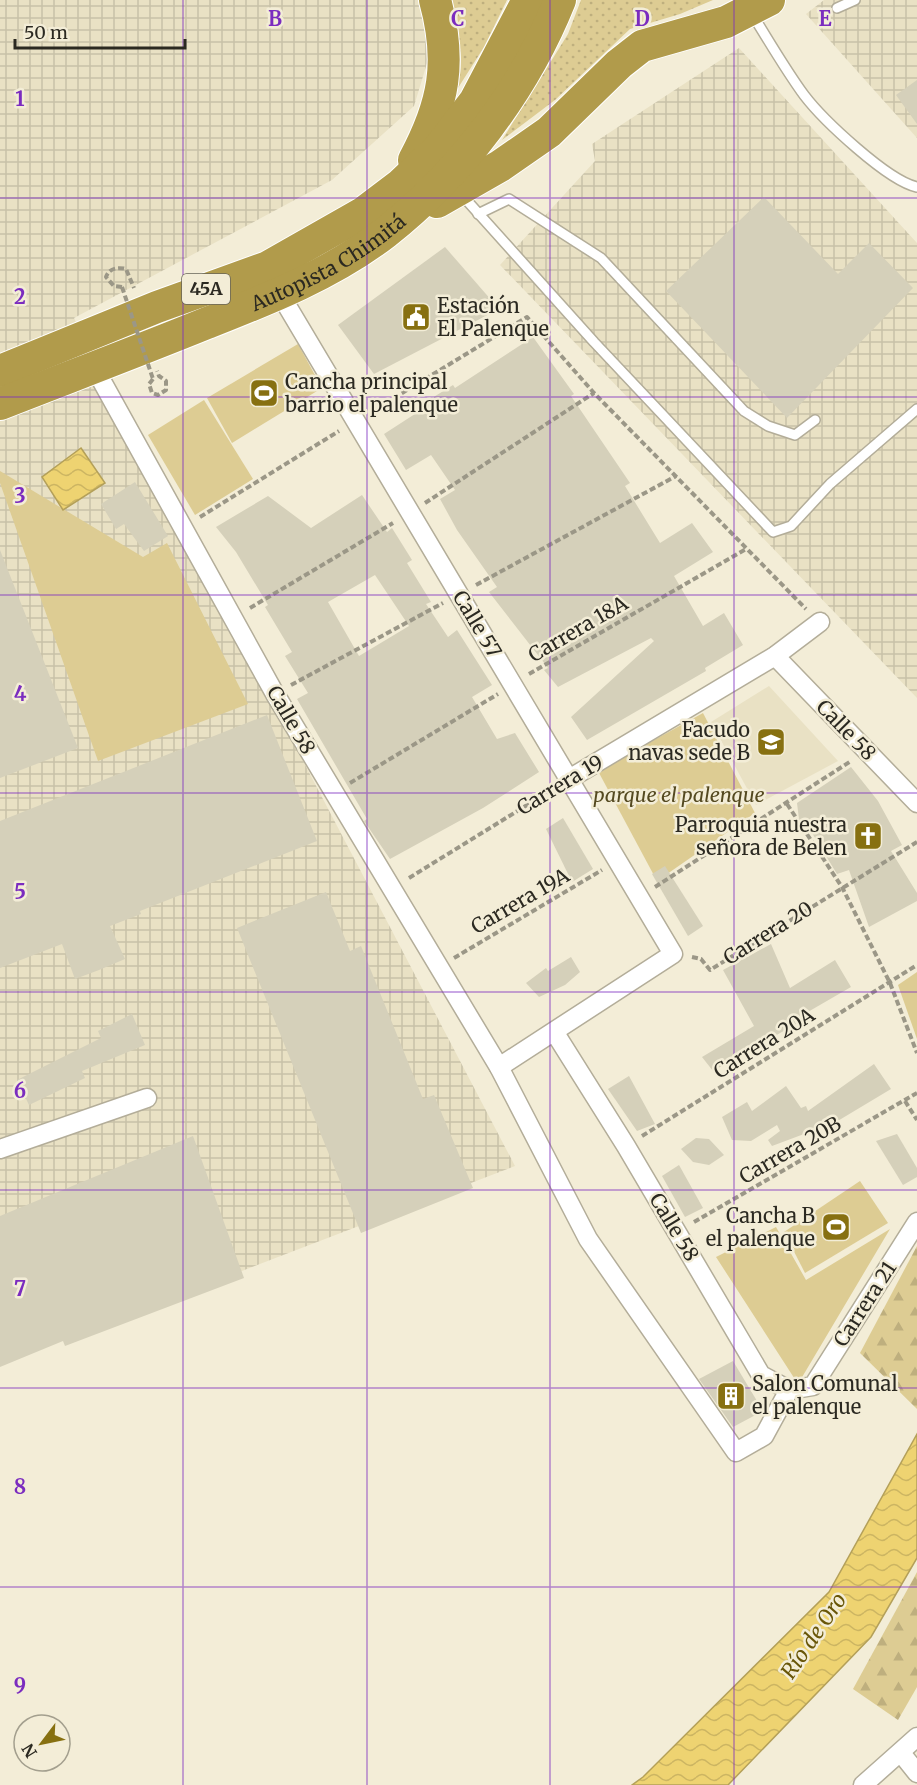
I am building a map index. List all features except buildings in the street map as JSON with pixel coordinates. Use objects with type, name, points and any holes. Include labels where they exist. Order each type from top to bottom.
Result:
[{"type":"highway","points":[[400,185],[427,135],[440,100],[445,54],[444,34],[435,0]]},
{"type":"highway","name":"Autopista Chimitá","points":[[0,371],[142,313],[268,267],[363,213],[400,185],[439,148],[475,101],[528,0]]},
{"type":"highway","name":"Autopista Chimitá","points":[[0,404],[280,294],[335,265],[385,233],[460,164],[490,125],[513,90],[560,0]]},
{"type":"highway","points":[[385,233],[500,166],[549,132],[619,64],[642,46],[726,22],[760,6]]},
{"type":"street","name":"Calle 57","points":[[280,294],[674,954]]},
{"type":"street","name":"Calle 58","points":[[94,367],[275,694],[390,889],[499,1067],[588,1239],[736,1452],[764,1436],[789,1390],[761,1375],[626,1146],[555,1033]]},
{"type":"street","name":"Carrera 19","points":[[569,779],[775,656],[820,622]]},
{"type":"street","name":"Calle 58","points":[[775,656],[917,803]]},
{"type":"street","points":[[499,1067],[555,1033],[674,954]]},
{"type":"street","points":[[0,1149],[147,1098]]},
{"type":"street","name":"Carrera 21","points":[[789,1390],[813,1386],[917,1222]]},
{"type":"street","points":[[863,1785],[917,1737]]},
{"type":"street","points":[[901,1753],[917,1773]]},
{"type":"lane","points":[[837,8],[855,0]]},
{"type":"lane","points":[[760,6],[806,97],[873,162],[902,184],[917,187]]},
{"type":"lane","points":[[458,190],[594,342],[773,532],[791,526],[830,484],[917,409]]},
{"type":"lane","points":[[478,214],[509,199],[601,258],[744,411],[768,426],[795,435],[815,420]]},
{"type":"path","points":[[142,313],[126,269],[119,267],[111,270],[107,274],[108,281],[114,286],[122,286],[153,379],[149,384],[152,393],[158,394],[166,390],[166,381],[159,376],[148,347]]},
{"type":"path","points":[[183,527],[527,317],[594,393],[820,622]]},
{"type":"path","name":"Carrera 18A","points":[[334,792],[513,686],[541,666],[746,549]]},
{"type":"path","points":[[639,897],[866,752]]},
{"type":"path","name":"Carrera 19","points":[[390,889],[569,779]]},
{"type":"path","points":[[787,804],[842,887],[890,983],[917,1053]]},
{"type":"path","name":"Carrera 20","points":[[674,954],[701,959],[710,970],[917,842]]},
{"type":"path","name":"Carrera 19A","points":[[438,967],[618,861]]},
{"type":"path","name":"Carrera 20A","points":[[626,1146],[917,965]]},
{"type":"path","name":"Carrera 20B","points":[[677,1232],[917,1094]]},
{"type":"path","points":[[905,1101],[917,1120]]},
{"type":"shaded area","points":[[0,0],[419,0],[435,37],[414,106],[332,180],[74,318],[110,392],[515,1166],[0,1364]]},
{"type":"shaded area","points":[[824,0],[917,0],[917,138],[806,14]]},
{"type":"shaded area","points":[[739,48],[917,243],[917,698],[500,265],[595,161],[592,144]]},
{"type":"shaded area","name":"Facudo navas sede B","points":[[769,686],[838,761],[756,805],[711,722]]},
{"type":"green space","points":[[448,0],[507,0],[484,47],[451,99],[457,87],[461,62],[458,38]]},
{"type":"green space","points":[[581,0],[713,0],[680,14],[630,29],[555,100],[502,140],[568,34]]},
{"type":"green space","name":"Cancha principal barrio el palenque","points":[[298,344],[322,388],[232,443],[207,398]]},
{"type":"green space","points":[[204,400],[253,479],[195,515],[148,435]]},
{"type":"green space","points":[[0,471],[143,557],[167,543],[248,704],[98,761],[0,483]]},
{"type":"green space","name":"parque el palenque","points":[[703,713],[755,813],[657,881],[598,771]]},
{"type":"green space","points":[[917,972],[917,1039],[898,985]]},
{"type":"green space","name":"Cancha B el palenque","points":[[860,1181],[888,1223],[805,1273],[784,1232]]},
{"type":"green space","points":[[776,1227],[806,1280],[890,1229],[798,1384],[716,1257]]},
{"type":"green space","points":[[917,1246],[917,1409],[860,1353]]},
{"type":"green space","points":[[917,1572],[917,1687],[898,1720],[853,1689]]},
{"type":"water","points":[[81,448],[105,483],[63,510],[42,477]]},
{"type":"water","name":"Río de Oro","points":[[917,1434],[917,1558],[871,1637],[728,1785],[632,1785],[643,1777],[829,1592]]},
{"type":"place","name":"Estación El Palenque","points":[[416,317]]},
{"type":"place","name":"Cancha principal barrio el palenque","points":[[264,393]]},
{"type":"place","name":"Facudo navas sede B","points":[[771,742]]},
{"type":"place","name":"Parroquia nuestra señora de Belen","points":[[868,836]]},
{"type":"place","name":"Cancha B el palenque","points":[[836,1227]]},
{"type":"place","name":"Salon Comunal el palenque","points":[[731,1396]]}]
